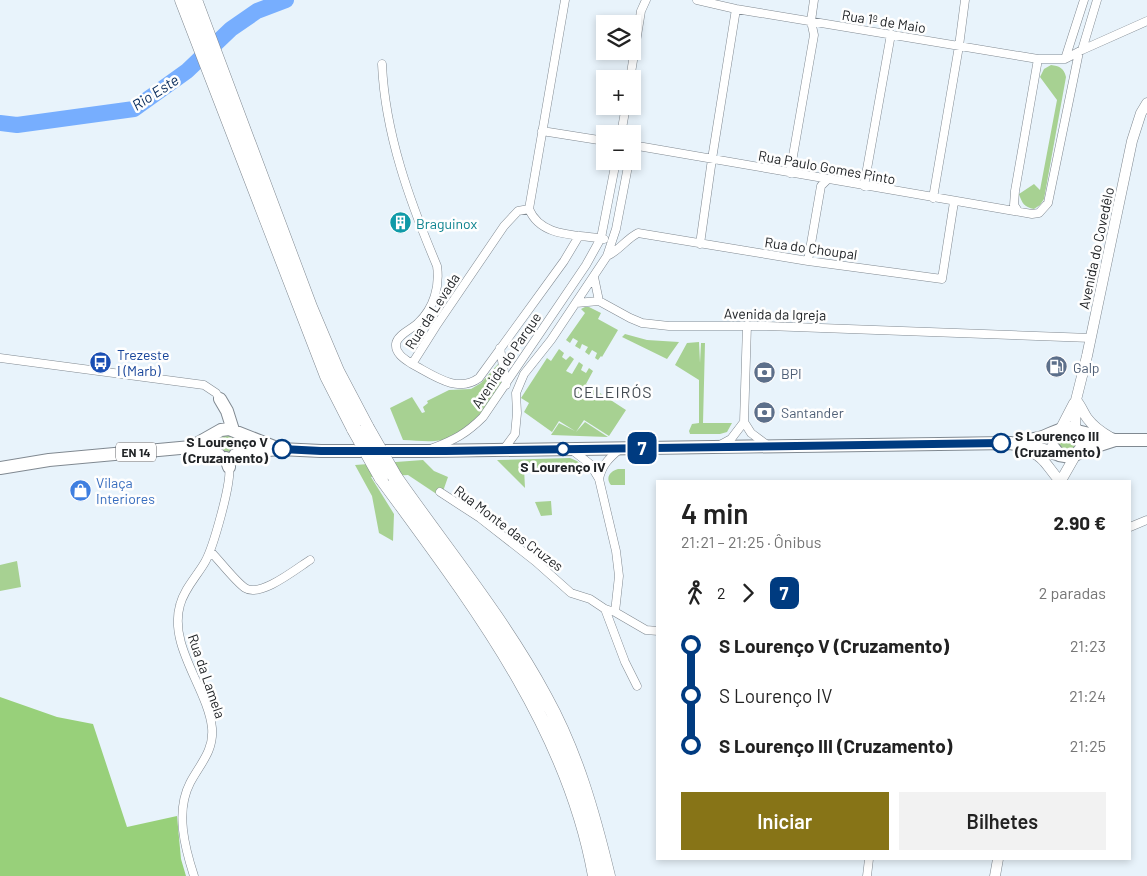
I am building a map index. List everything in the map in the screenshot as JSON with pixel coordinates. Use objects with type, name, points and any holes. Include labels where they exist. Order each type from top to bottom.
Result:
[{"type":"highway","points":[[182,0],[360,428],[388,477],[494,635],[530,697],[561,760],[583,822],[595,876]]},
{"type":"highway","points":[[194,0],[258,183]]},
{"type":"highway","points":[[388,477],[505,628],[546,698],[572,756],[585,791],[608,876]]},
{"type":"highway","points":[[590,876],[592,861]]},
{"type":"main road","points":[[220,399],[235,432],[240,436],[240,449],[229,458],[214,448],[213,444],[217,434],[220,399]]},
{"type":"main road","name":"EN 14","points":[[0,468],[49,460],[191,447],[208,450],[229,458],[245,452],[280,449],[426,451],[1010,443],[1038,438],[1066,427],[1115,440],[1147,440]]},
{"type":"main road","name":"EN 14","points":[[191,447],[225,429],[280,449]]},
{"type":"main road","points":[[1058,455],[1052,443],[1059,430]]},
{"type":"main road","points":[[1076,430],[1081,436],[1082,444],[1076,455]]},
{"type":"main road","name":"EN 14","points":[[1010,443],[1050,451],[1067,458],[1093,446],[1115,440]]},
{"type":"street","points":[[565,0],[529,208],[533,218],[540,226],[553,231],[612,240]]},
{"type":"street","points":[[632,70],[642,11],[646,0]]},
{"type":"street","name":"Rua 1º de Maio","points":[[697,0],[736,9],[1038,59],[1065,59]]},
{"type":"street","points":[[790,173],[814,35],[811,21],[814,0]]},
{"type":"street","points":[[933,198],[965,0]]},
{"type":"street","points":[[1065,59],[1084,0]]},
{"type":"street","points":[[1080,51],[1097,0]]},
{"type":"street","points":[[700,244],[736,9]]},
{"type":"street","points":[[1065,59],[1147,22]]},
{"type":"street","points":[[864,186],[891,34]]},
{"type":"street","name":"Rua Paulo Gomes Pinto","points":[[641,147],[954,202],[1032,214],[1039,213],[1048,203],[1080,51]]},
{"type":"street","points":[[1018,212],[1014,204],[1015,191],[1038,59]]},
{"type":"street","points":[[382,64],[383,91],[408,193],[437,266],[439,276],[434,300],[426,314],[396,342],[401,356],[412,364]]},
{"type":"street","name":"Avenida do Covedêlo","points":[[1076,400],[1091,338],[1132,141],[1141,114],[1147,103]]},
{"type":"street","points":[[542,131],[596,140]]},
{"type":"street","name":"Avenida do Parque","points":[[426,451],[469,431],[506,385],[601,238],[614,170]]},
{"type":"street","name":"Avenida do Parque","points":[[504,449],[515,434],[517,414],[516,393],[521,380],[607,256],[616,229],[627,170]]},
{"type":"street","points":[[808,261],[821,186],[828,179]]},
{"type":"street","name":"Rua do Choupal","points":[[607,256],[613,254],[638,233],[808,261],[942,279],[954,202]]},
{"type":"street","name":"Rua da Levada","points":[[500,348],[479,378],[472,383],[454,384],[445,382],[412,364],[504,226],[518,211],[529,208]]},
{"type":"street","points":[[506,385],[500,348],[564,261],[579,236]]},
{"type":"street","points":[[576,303],[599,301],[594,277]]},
{"type":"street","points":[[571,286],[583,293]]},
{"type":"street","name":"Avenida da Igreja","points":[[599,301],[642,323],[669,326],[747,325],[1091,338]]},
{"type":"street","points":[[747,325],[744,422],[751,433],[768,446]]},
{"type":"street","points":[[0,358],[204,385],[216,392],[220,399]]},
{"type":"street","points":[[1059,430],[1076,400]]},
{"type":"street","points":[[1076,400],[1074,412],[1076,430]]},
{"type":"street","points":[[1076,400],[1088,420],[1115,440]]},
{"type":"street","points":[[718,446],[730,439],[744,422]]},
{"type":"street","points":[[1010,443],[1040,456],[1058,480]]},
{"type":"street","points":[[599,479],[601,468],[608,458],[621,448]]},
{"type":"street","points":[[572,449],[590,464],[599,479],[616,551],[619,576],[616,612]]},
{"type":"street","points":[[1058,455],[1058,480]]},
{"type":"street","points":[[1058,480],[1063,477],[1076,455]]},
{"type":"street","name":"Rua da Lamela","points":[[194,876],[184,844],[182,827],[184,806],[189,785],[209,752],[212,736],[209,716],[188,663],[180,636],[178,618],[180,604],[210,551],[225,498],[229,458]]},
{"type":"street","name":"Rua Monte das Cruzes","points":[[440,492],[480,518],[529,556],[571,593],[590,599],[646,630],[656,630]]},
{"type":"street","points":[[1131,527],[1147,520]]},
{"type":"street","points":[[210,551],[242,586],[254,590],[266,587],[310,560]]},
{"type":"street","points":[[605,609],[625,662],[637,686]]},
{"type":"street","points":[[867,876],[869,860]]},
{"type":"street","points":[[995,876],[998,860]]},
{"type":"green space","points":[[1051,65],[1061,68],[1066,77],[1044,199],[1034,209],[1024,204],[1019,194],[1034,184],[1040,190],[1057,100],[1040,77],[1044,69]]},
{"type":"green space","points":[[585,307],[601,313],[598,319],[618,330],[602,357],[598,360],[595,358],[597,353],[592,350],[589,355],[585,352],[588,347],[582,344],[580,349],[575,346],[578,341],[573,338],[570,343],[566,340],[585,313],[581,309]]},
{"type":"green space","points":[[625,334],[647,340],[679,342],[667,359],[622,337]]},
{"type":"green space","points":[[699,342],[700,363],[701,343],[705,343],[703,423],[732,423],[727,432],[720,434],[690,434],[689,431],[692,424],[699,423],[699,380],[675,365],[687,343]]},
{"type":"green space","points":[[559,349],[564,353],[562,357],[566,360],[570,356],[574,359],[566,371],[572,374],[579,362],[583,365],[581,370],[586,373],[589,368],[593,371],[586,384],[626,410],[609,436],[584,420],[576,432],[585,422],[608,437],[551,435],[559,423],[575,431],[559,421],[552,432],[524,412],[529,403],[521,398],[547,358],[551,361]]},
{"type":"green space","points":[[498,364],[501,383],[475,420],[466,428],[447,439],[431,441],[403,440],[390,408],[412,397],[422,413],[425,412],[423,407],[428,403],[427,401],[449,390],[471,389],[481,383]]},
{"type":"green space","points":[[1067,433],[1073,436],[1076,442],[1073,448],[1067,451],[1061,448],[1058,442],[1061,436]]},
{"type":"green space","points":[[227,434],[233,437],[236,443],[233,449],[227,452],[221,449],[218,443],[221,437]]},
{"type":"green space","points":[[570,458],[577,461],[587,470],[581,468],[524,468],[525,488],[497,460]]},
{"type":"green space","points":[[423,460],[434,471],[448,477],[441,497],[408,475],[371,477],[394,514],[393,541],[379,533],[372,496],[355,465]]},
{"type":"green space","points":[[625,469],[625,485],[611,485],[608,477],[613,471]]},
{"type":"green space","points":[[551,501],[552,515],[541,516],[535,502]]},
{"type":"green space","points":[[17,561],[21,587],[0,591],[0,565]]},
{"type":"green space","points":[[0,697],[57,717],[93,724],[127,827],[177,816],[181,859],[186,876],[0,876]]},
{"type":"waterway","name":"Rio Este","points":[[0,123],[17,125],[134,109],[187,71],[231,29],[257,11],[286,0]]},
{"type":"bus line","name":"7","points":[[282,449],[321,451],[446,451],[1001,443]]},
{"type":"place","name":"Braguinox","points":[[400,223]]},
{"type":"place","name":"Trezeste I (Marb)","points":[[101,362]]},
{"type":"place","name":"Galp","points":[[1057,367]]},
{"type":"place","name":"BPI","points":[[765,373]]},
{"type":"place","name":"Santander","points":[[765,412]]},
{"type":"place","name":"S Lourenço III (Cruzamento)","points":[[1001,443]]},
{"type":"place","name":"S Lourenço V (Cruzamento)","points":[[282,449]]},
{"type":"place","name":"S Lourenço IV","points":[[563,449]]},
{"type":"place","name":"Vilaça Interiores","points":[[80,490]]},
{"type":"district","name":"CELEIRÓS","points":[[613,391]]}]
